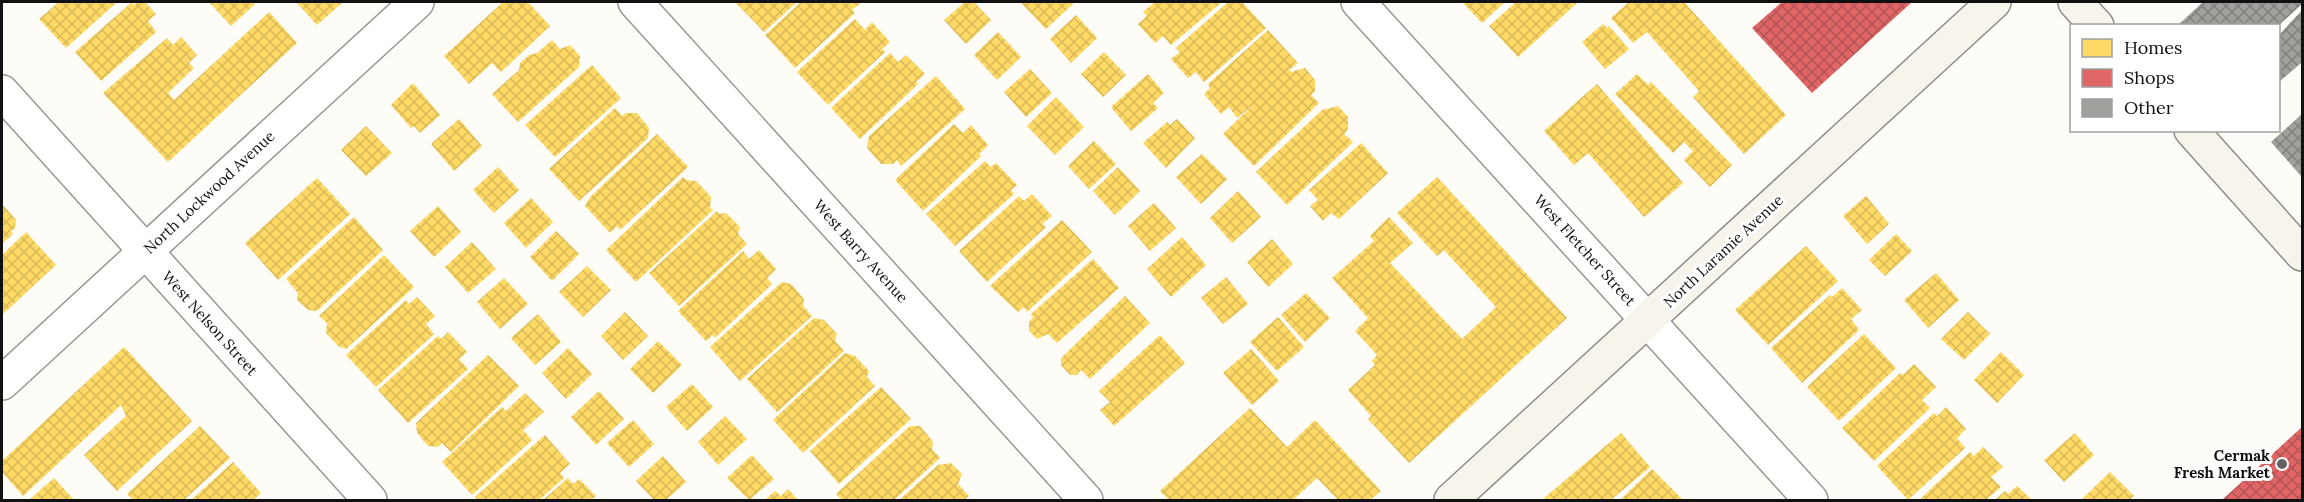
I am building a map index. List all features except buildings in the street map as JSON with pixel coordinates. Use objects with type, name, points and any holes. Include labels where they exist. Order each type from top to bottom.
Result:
[{"type":"street","name":"North Lockwood Avenue","points":[[2,383],[417,2]]},
{"type":"street","name":"West Barry Avenue","points":[[635,2],[1086,501]]},
{"type":"street","name":"West Fletcher Street","points":[[1358,2],[1811,501]]},
{"type":"street","name":"North Laramie Avenue","points":[[1451,501],[1994,2]]},
{"type":"street","points":[[2075,2],[2095,24]]},
{"type":"street","name":"West Nelson Street","points":[[2,92],[370,501]]},
{"type":"street","points":[[2193,132],[2302,254]]},
{"type":"place","name":"Cermak Fresh Market","points":[[2282,464]]}]
